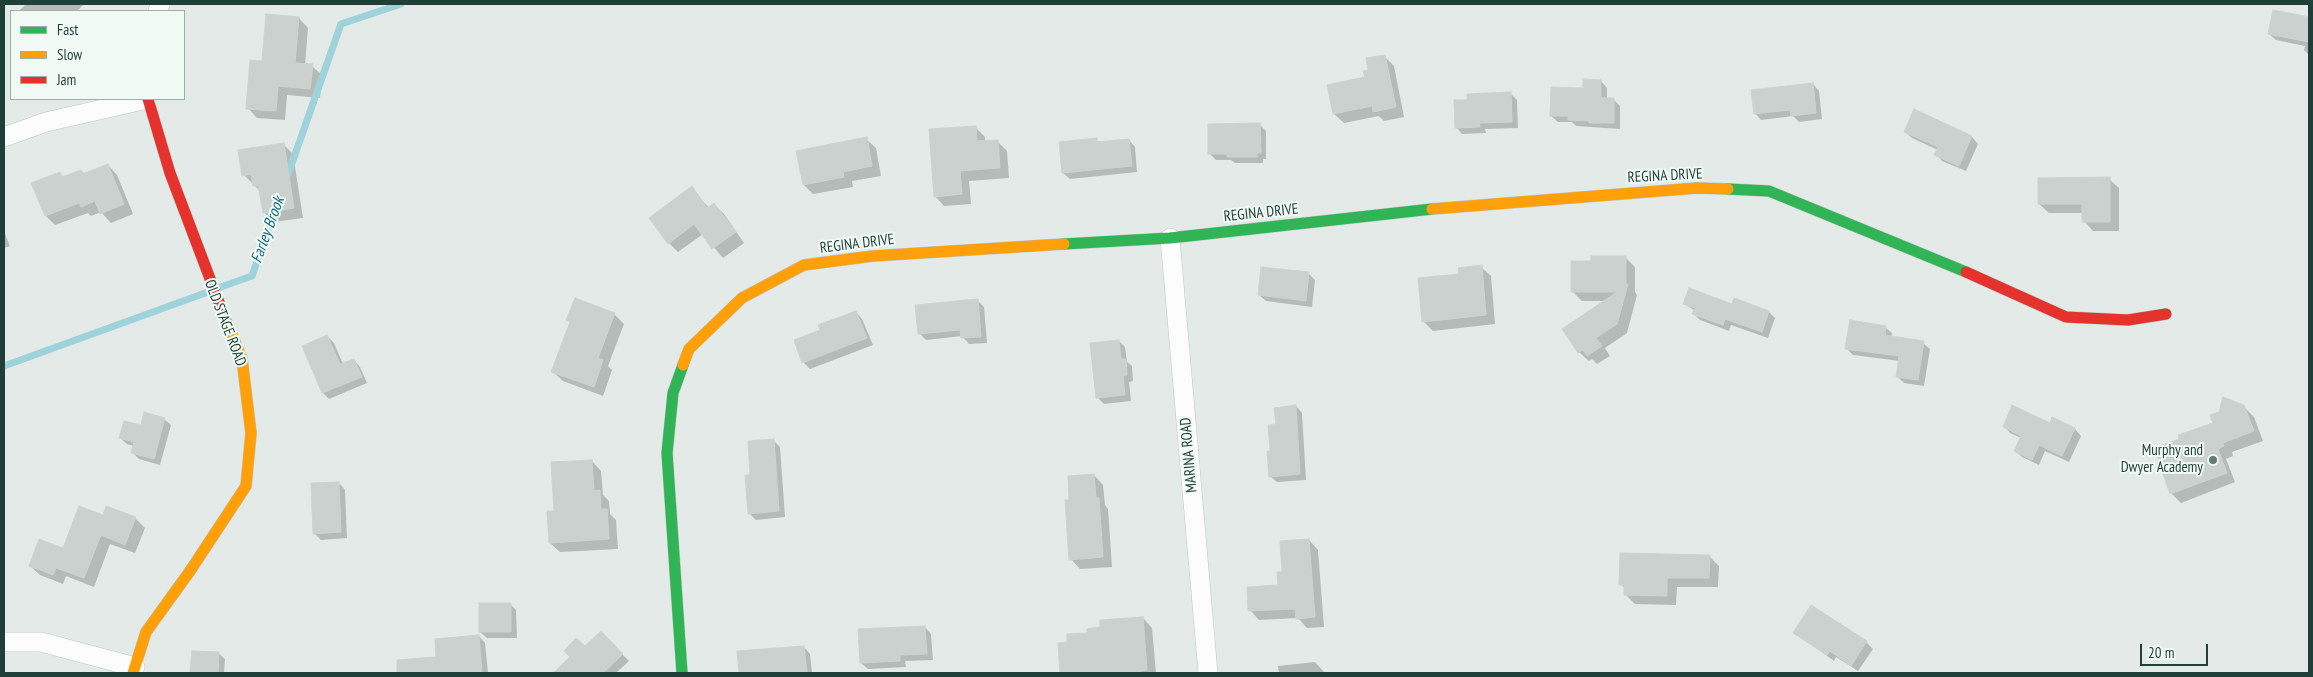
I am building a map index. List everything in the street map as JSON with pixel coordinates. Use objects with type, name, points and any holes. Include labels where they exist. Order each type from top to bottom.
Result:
[{"type":"street","points":[[4,137],[46,122],[143,100]]},
{"type":"street","name":"OLD STAGE ROAD","points":[[134,670],[146,632],[190,571],[246,486],[251,433],[242,359],[204,266],[170,173],[147,100]]},
{"type":"street","name":"REGINA DRIVE","points":[[682,673],[667,453],[673,393],[689,349],[742,298],[804,265],[873,256],[1170,238],[1453,207],[1696,188],[1769,191],[1983,279],[2066,317],[2128,320],[2166,314]]},
{"type":"street","name":"MARINA ROAD","points":[[1170,238],[1208,673]]},
{"type":"street","points":[[4,642],[41,642],[134,670]]},
{"type":"building","points":[[2273,10],[2309,17],[2309,42],[2268,34]]},
{"type":"building","points":[[266,14],[299,17],[295,63],[313,64],[310,89],[278,86],[276,111],[246,109],[250,60],[262,61]]},
{"type":"building","points":[[1385,55],[1396,107],[1373,112],[1372,106],[1333,114],[1327,85],[1365,77],[1363,71],[1368,70],[1366,58]]},
{"type":"building","points":[[1583,79],[1601,80],[1601,98],[1614,98],[1614,123],[1589,123],[1589,121],[1568,120],[1568,116],[1550,116],[1551,87],[1583,88]]},
{"type":"building","points":[[1813,83],[1816,113],[1791,116],[1790,110],[1754,114],[1751,90]]},
{"type":"building","points":[[1511,92],[1512,122],[1479,123],[1480,127],[1455,128],[1454,100],[1467,100],[1467,94]]},
{"type":"building","points":[[1914,109],[1972,136],[1959,166],[1934,155],[1938,147],[1904,132]]},
{"type":"building","points":[[1260,123],[1261,153],[1257,153],[1257,157],[1227,157],[1227,154],[1208,154],[1208,124]]},
{"type":"building","points":[[976,126],[977,141],[998,140],[1000,168],[960,171],[962,194],[934,197],[929,129]]},
{"type":"building","points":[[867,137],[872,166],[843,172],[844,177],[803,185],[796,151]]},
{"type":"building","points":[[1097,138],[1097,142],[1129,139],[1132,166],[1062,173],[1059,142]]},
{"type":"building","points":[[284,143],[294,208],[263,213],[258,185],[253,186],[251,174],[242,176],[238,150]]},
{"type":"building","points":[[108,164],[124,204],[100,214],[95,201],[81,207],[79,203],[45,216],[31,183],[60,172],[62,177],[81,170],[83,174]]},
{"type":"building","points":[[2110,177],[2110,222],[2082,222],[2082,204],[2038,204],[2038,178]]},
{"type":"building","points":[[692,186],[707,208],[714,203],[736,232],[712,249],[694,224],[668,244],[649,218]]},
{"type":"building","points":[[1591,256],[1626,256],[1626,285],[1628,284],[1617,324],[1596,338],[1602,346],[1587,356],[1583,350],[1578,353],[1562,329],[1617,292],[1571,292],[1571,261],[1591,261]]},
{"type":"building","points":[[1482,265],[1486,315],[1422,322],[1418,278],[1459,274],[1458,268]]},
{"type":"building","points":[[1261,267],[1309,272],[1306,301],[1258,295]]},
{"type":"building","points":[[1689,288],[1732,304],[1734,298],[1769,311],[1762,332],[1725,319],[1723,325],[1692,314],[1695,308],[1683,304]]},
{"type":"building","points":[[575,298],[615,313],[598,358],[603,360],[594,387],[551,372],[570,322],[566,320]]},
{"type":"building","points":[[978,299],[981,337],[961,338],[960,330],[918,334],[915,305]]},
{"type":"building","points":[[856,311],[867,338],[802,363],[794,340],[820,330],[818,325]]},
{"type":"building","points":[[1850,320],[1886,326],[1885,335],[1924,341],[1918,380],[1896,377],[1899,356],[1845,349]]},
{"type":"building","points":[[327,335],[340,364],[354,359],[362,377],[322,393],[302,346]]},
{"type":"building","points":[[1119,340],[1121,359],[1126,359],[1127,375],[1123,376],[1125,395],[1096,398],[1090,343]]},
{"type":"building","points":[[2223,397],[2244,405],[2254,431],[2223,443],[2224,446],[2218,449],[2227,473],[2170,494],[2154,448],[2179,439],[2178,435],[2213,423],[2210,415],[2219,412]]},
{"type":"building","points":[[1296,405],[1300,474],[1269,477],[1268,425],[1276,424],[1274,408]]},
{"type":"building","points":[[2012,405],[2050,423],[2052,417],[2075,428],[2062,456],[2039,445],[2032,460],[2014,451],[2021,436],[2003,427]]},
{"type":"building","points":[[144,412],[165,418],[154,459],[131,453],[134,442],[119,438],[124,421],[141,425]]},
{"type":"building","points":[[774,439],[779,511],[748,514],[745,475],[750,475],[748,441]]},
{"type":"building","points":[[592,460],[594,491],[600,490],[601,509],[607,509],[609,539],[549,543],[547,511],[554,511],[551,462]]},
{"type":"building","points":[[1094,474],[1096,498],[1099,498],[1103,557],[1069,560],[1065,500],[1069,500],[1068,476]]},
{"type":"building","points":[[339,482],[341,532],[313,534],[311,483]]},
{"type":"building","points":[[79,506],[103,515],[106,506],[136,517],[125,545],[101,535],[84,578],[56,568],[53,575],[29,566],[39,539],[63,548]]},
{"type":"building","points":[[1309,539],[1315,617],[1296,619],[1295,609],[1248,611],[1247,587],[1278,585],[1277,572],[1282,572],[1280,541]]},
{"type":"building","points":[[1620,553],[1710,555],[1709,578],[1667,578],[1667,596],[1624,595],[1624,585],[1619,585]]},
{"type":"building","points":[[479,603],[511,603],[511,632],[479,632]]},
{"type":"building","points":[[1811,605],[1867,641],[1851,666],[1830,651],[1827,655],[1793,633]]},
{"type":"building","points":[[1143,617],[1147,670],[1135,673],[1060,673],[1058,643],[1067,642],[1067,634],[1087,633],[1087,629],[1100,627],[1100,620]]},
{"type":"building","points":[[925,626],[927,654],[900,655],[900,661],[860,663],[858,629]]},
{"type":"building","points":[[601,631],[623,654],[603,673],[553,673],[570,657],[564,651],[576,638],[585,646]]},
{"type":"building","points":[[479,635],[482,673],[397,673],[397,660],[436,657],[435,639]]},
{"type":"building","points":[[804,646],[807,673],[739,673],[737,651]]},
{"type":"building","points":[[192,651],[219,652],[218,673],[190,673]]},
{"type":"waterway","name":"Farley Brook","points":[[286,180],[341,24],[401,4]]},
{"type":"waterway","name":"Farley Brook","points":[[218,288],[252,276],[277,204]]},
{"type":"waterway","name":"Farley Brook","points":[[4,366],[208,292]]},
{"type":"traffic: fast","points":[[1728,189],[1769,191],[1966,272]]},
{"type":"traffic: fast","points":[[1064,244],[1170,238],[1432,209]]},
{"type":"traffic: fast","points":[[682,673],[667,453],[673,393],[683,365]]},
{"type":"traffic: slow","points":[[1432,209],[1697,188],[1728,189]]},
{"type":"traffic: slow","points":[[683,365],[689,349],[742,298],[804,265],[873,256],[1064,244]]},
{"type":"traffic: slow","points":[[133,673],[146,632],[190,571],[246,486],[251,433],[242,359],[223,313]]},
{"type":"traffic: jam","points":[[148,100],[170,173],[223,313]]},
{"type":"traffic: jam","points":[[1966,272],[2066,317],[2128,320],[2166,314]]},
{"type":"place","name":"Murphy and Dwyer Academy","points":[[2213,460]]}]
